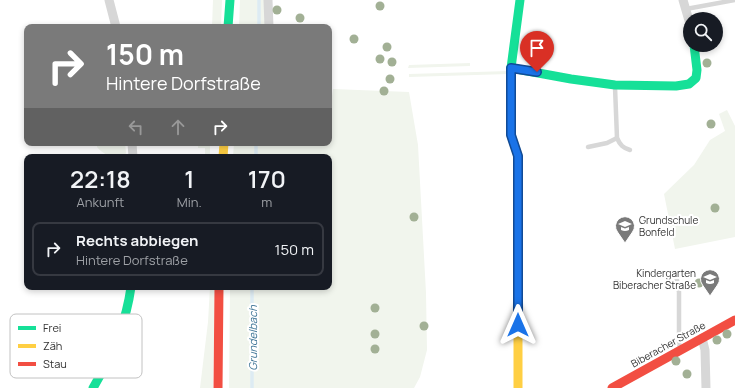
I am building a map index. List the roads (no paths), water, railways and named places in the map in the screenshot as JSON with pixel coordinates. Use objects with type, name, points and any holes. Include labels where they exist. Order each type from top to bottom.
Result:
[{"type":"street","points":[[109,0],[115,24]]},
{"type":"street","points":[[228,24],[230,0]]},
{"type":"street","points":[[268,0],[269,24]]},
{"type":"street","points":[[518,388],[518,156],[511,130],[511,68],[520,0]]},
{"type":"street","points":[[511,68],[615,85],[676,86],[689,84],[696,78],[697,70],[695,52]]},
{"type":"street","points":[[126,314],[131,290]]},
{"type":"street","points":[[218,388],[219,290]]},
{"type":"street","name":"Biberacher Straße","points":[[612,388],[735,320]]},
{"type":"street","points":[[702,338],[705,350],[706,388]]},
{"type":"street","points":[[93,388],[99,378]]},
{"type":"lane","points":[[684,4],[735,0]]},
{"type":"lane","points":[[615,85],[617,138],[619,144],[630,150]]},
{"type":"lane","points":[[588,148],[607,143],[617,138]]},
{"type":"lane","points":[[676,275],[679,292],[679,342],[681,350]]},
{"type":"waterway","name":"Grundelbach","points":[[259,0],[259,24]]},
{"type":"waterway","name":"Grundelbach","points":[[256,146],[256,154]]},
{"type":"waterway","name":"Grundelbach","points":[[252,290],[252,388]]},
{"type":"place","name":"Grundschule Bonfeld","points":[[625,243]]},
{"type":"place","name":"Kindergarten Biberacher Straße","points":[[710,296]]}]
